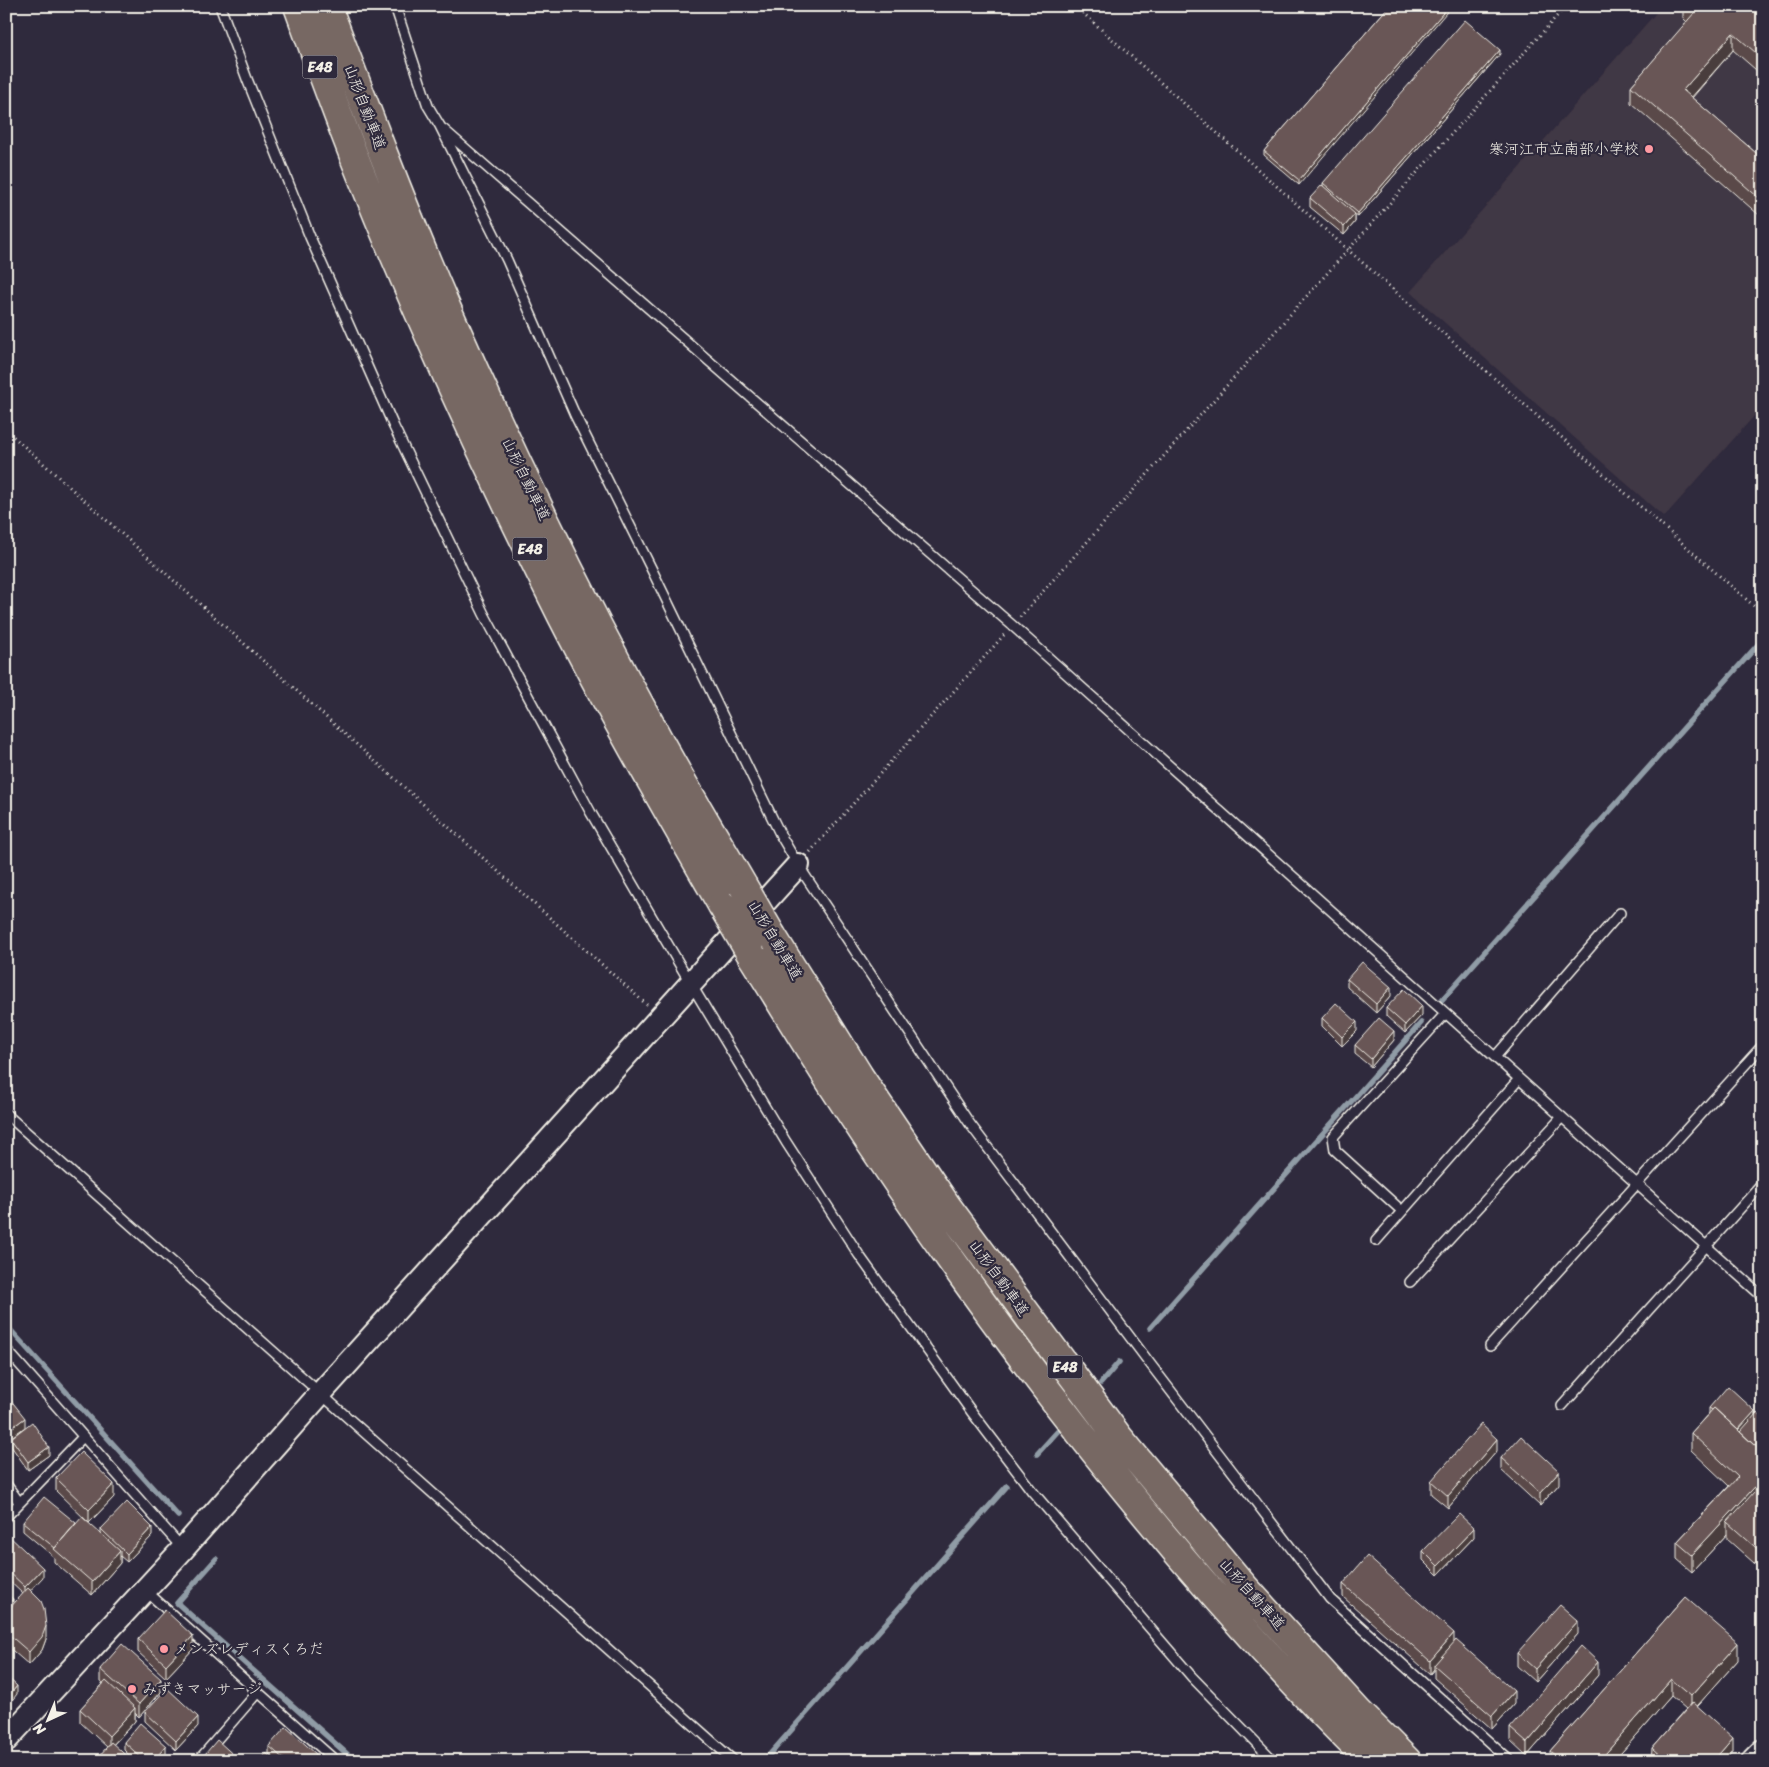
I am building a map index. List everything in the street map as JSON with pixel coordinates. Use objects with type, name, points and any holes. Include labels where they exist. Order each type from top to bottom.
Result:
[{"type":"highway","name":"山形自動車道","points":[[298,6],[363,181],[422,320],[481,449],[558,608],[634,751],[752,956],[838,1094],[926,1224],[1012,1344],[1102,1460],[1222,1603],[1334,1725],[1370,1761]]},
{"type":"highway","name":"山形自動車道","points":[[327,6],[388,168],[446,307],[500,427],[582,593],[657,738],[772,936],[859,1076],[946,1205],[1119,1438],[1244,1587],[1358,1712],[1407,1761]]},
{"type":"main road","points":[[1755,1761],[1763,1753]]},
{"type":"street","points":[[6,1740],[183,1549],[320,1394],[798,865]]},
{"type":"lane","points":[[220,6],[310,238],[415,471],[489,623],[592,813],[691,984],[786,1142],[859,1255],[982,1425],[1032,1491],[1180,1662],[1274,1761]]},
{"type":"lane","points":[[395,6],[428,106],[440,126],[507,260],[575,415],[781,836],[798,865],[970,1124],[1330,1599],[1510,1761]]},
{"type":"lane","points":[[440,126],[1012,626],[1763,1297]]},
{"type":"lane","points":[[1495,1057],[1620,913]]},
{"type":"lane","points":[[1402,1211],[1335,1150],[1333,1137],[1445,1014]]},
{"type":"lane","points":[[1490,1346],[1763,1045]]},
{"type":"lane","points":[[1376,1240],[1518,1079]]},
{"type":"lane","points":[[6,1114],[734,1761]]},
{"type":"lane","points":[[1410,1282],[1562,1117]]},
{"type":"lane","points":[[1562,1406],[1763,1183]]},
{"type":"lane","points":[[6,1349],[183,1549]]},
{"type":"lane","points":[[6,1517],[83,1436]]},
{"type":"lane","points":[[6,1484],[19,1502]]},
{"type":"lane","points":[[145,1590],[336,1761]]},
{"type":"lane","points":[[198,1761],[258,1692]]},
{"type":"path","points":[[1076,6],[1348,249],[1763,614]]},
{"type":"path","points":[[798,865],[1566,6]]},
{"type":"path","points":[[6,430],[661,1017]]},
{"type":"shaded area","name":"寒河江市立南部小学校","points":[[1662,6],[1763,6],[1763,406],[1664,517],[1410,292]]},
{"type":"building","points":[[1389,6],[1449,6],[1299,180],[1264,151]]},
{"type":"building","points":[[1689,6],[1751,6],[1763,17],[1763,59],[1733,33],[1683,90],[1763,159],[1763,194],[1759,198],[1631,86],[1695,12]]},
{"type":"building","points":[[1465,20],[1500,50],[1358,213],[1323,183]]},
{"type":"building","points":[[1322,185],[1355,214],[1344,227],[1310,198]]},
{"type":"building","points":[[1362,962],[1391,987],[1376,1004],[1347,979]]},
{"type":"building","points":[[1404,989],[1422,1006],[1405,1025],[1386,1008]]},
{"type":"building","points":[[1336,1003],[1357,1022],[1342,1037],[1322,1018]]},
{"type":"building","points":[[1379,1018],[1394,1031],[1371,1059],[1355,1045]]},
{"type":"building","points":[[1728,1386],[1755,1411],[1738,1430],[1714,1408],[1712,1410],[1709,1408]]},
{"type":"building","points":[[6,1394],[25,1418],[6,1432]]},
{"type":"building","points":[[1714,1408],[1763,1453],[1763,1478],[1692,1555],[1677,1542],[1738,1477],[1691,1433]]},
{"type":"building","points":[[1757,1413],[1763,1418],[1763,1438],[1755,1446],[1740,1432]]},
{"type":"building","points":[[32,1422],[49,1447],[28,1462],[11,1438]]},
{"type":"building","points":[[1481,1424],[1497,1439],[1448,1496],[1431,1481]]},
{"type":"building","points":[[1521,1436],[1559,1471],[1540,1493],[1501,1458]]},
{"type":"building","points":[[1763,1443],[1763,1453],[1758,1448]]},
{"type":"building","points":[[81,1452],[114,1484],[89,1510],[56,1478]]},
{"type":"building","points":[[1763,1482],[1763,1554],[1727,1522]]},
{"type":"building","points":[[44,1497],[76,1523],[55,1548],[23,1522]]},
{"type":"building","points":[[127,1502],[152,1527],[127,1554],[101,1529]]},
{"type":"building","points":[[1459,1514],[1474,1528],[1438,1566],[1423,1551]]},
{"type":"building","points":[[82,1517],[120,1551],[92,1582],[54,1549]]},
{"type":"building","points":[[7,1534],[43,1568],[25,1587],[6,1569]]},
{"type":"building","points":[[1367,1556],[1454,1633],[1430,1661],[1343,1584]]},
{"type":"building","points":[[28,1588],[41,1601],[46,1626],[42,1637],[29,1652],[6,1632],[6,1612]]},
{"type":"building","points":[[6,1593],[13,1599],[6,1606]]},
{"type":"building","points":[[1685,1597],[1738,1643],[1691,1696],[1671,1679],[1599,1761],[1561,1761],[1550,1751]]},
{"type":"building","points":[[1560,1605],[1578,1621],[1535,1669],[1517,1653]]},
{"type":"building","points":[[165,1610],[193,1636],[166,1665],[138,1639]]},
{"type":"building","points":[[1456,1640],[1514,1691],[1492,1716],[1434,1665]]},
{"type":"building","points":[[122,1644],[161,1679],[139,1704],[100,1669]]},
{"type":"building","points":[[1581,1646],[1598,1662],[1527,1743],[1510,1728]]},
{"type":"building","points":[[6,1676],[17,1686],[6,1699]]},
{"type":"building","points":[[106,1681],[135,1708],[109,1736],[80,1709]]},
{"type":"building","points":[[167,1688],[198,1717],[176,1741],[145,1712]]},
{"type":"building","points":[[1693,1702],[1733,1738],[1713,1761],[1666,1761],[1652,1748]]},
{"type":"building","points":[[140,1723],[166,1746],[153,1761],[145,1761],[124,1742]]},
{"type":"building","points":[[286,1727],[316,1754],[310,1761],[286,1761],[269,1746]]},
{"type":"building","points":[[217,1740],[238,1759],[236,1761],[200,1760]]},
{"type":"building","points":[[111,1742],[132,1761],[95,1761]]},
{"type":"building","points":[[266,1753],[275,1761],[259,1761]]},
{"type":"building","points":[[52,1757],[56,1761],[48,1761]]},
{"type":"waterway","points":[[1439,1003],[1763,639]]},
{"type":"waterway","points":[[1150,1328],[1421,1023]]},
{"type":"waterway","points":[[6,1325],[178,1516]]},
{"type":"waterway","points":[[1101,1383],[1119,1362]]},
{"type":"waterway","points":[[1037,1454],[1057,1432]]},
{"type":"waterway","points":[[764,1761],[1007,1486]]},
{"type":"waterway","points":[[216,1559],[177,1603],[355,1761]]},
{"type":"place","name":"寒河江市立南部小学校","points":[[1649,149]]},
{"type":"place","name":"メンズレディスくろだ","points":[[164,1649]]},
{"type":"place","name":"みずきマッサージ","points":[[132,1689]]}]
